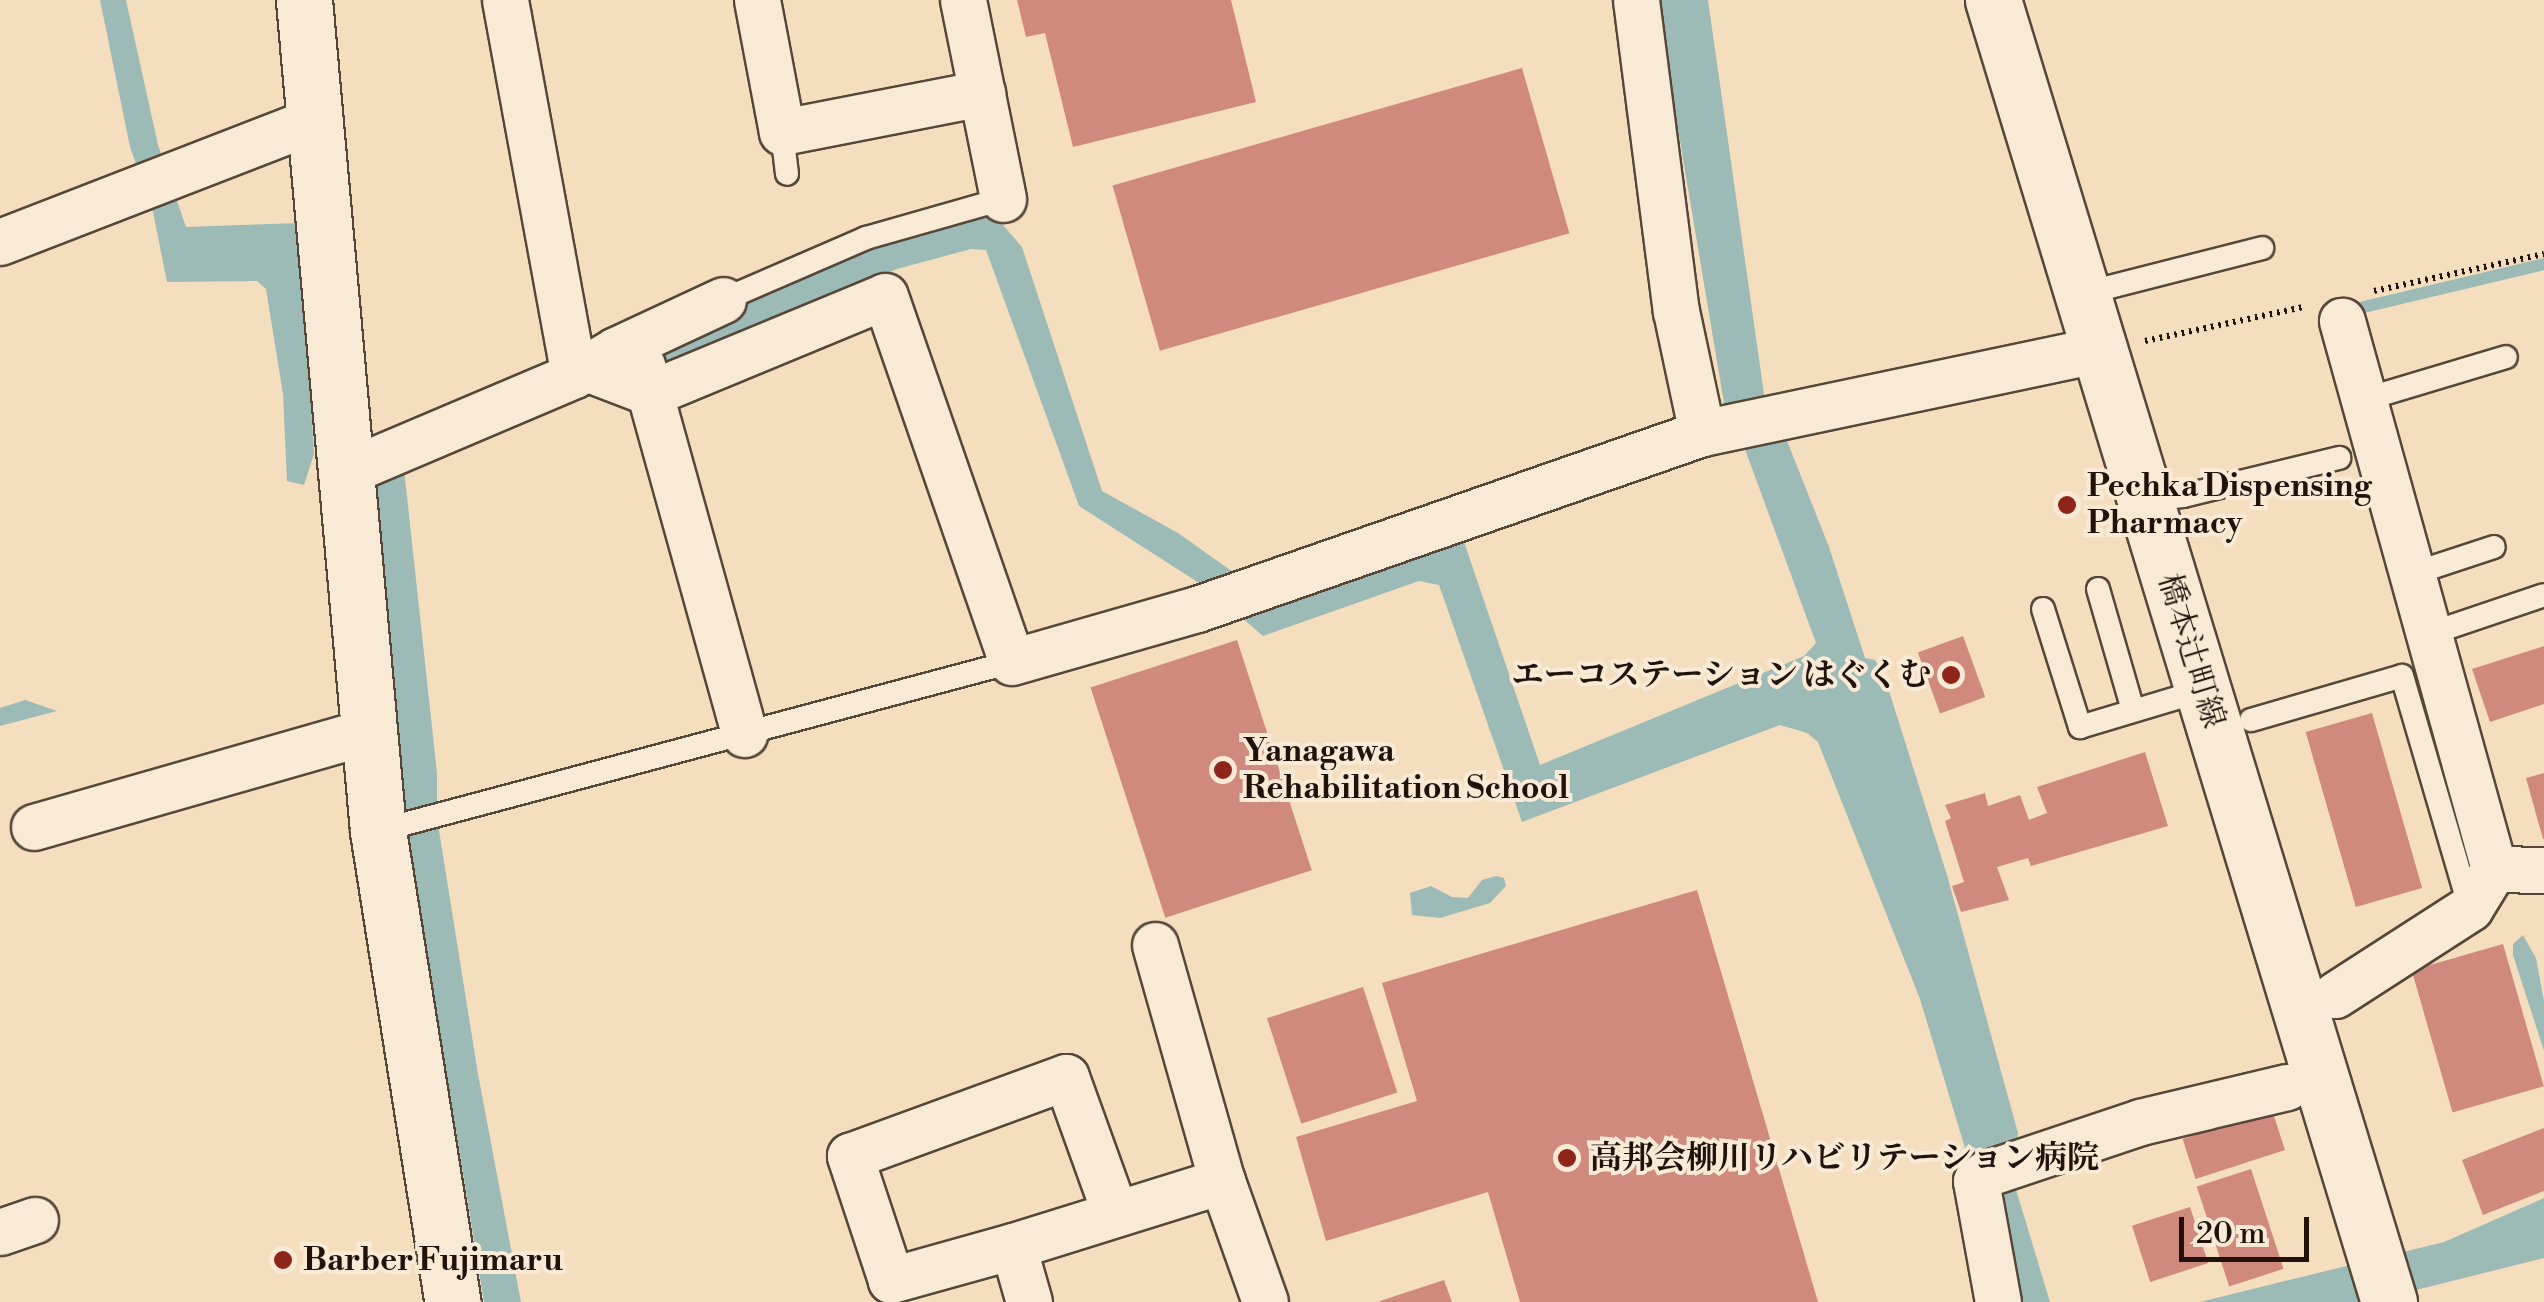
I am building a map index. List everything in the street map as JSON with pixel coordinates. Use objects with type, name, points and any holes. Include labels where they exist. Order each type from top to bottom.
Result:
[{"type":"street","points":[[304,0],[378,831],[453,1302]]},
{"type":"street","points":[[505,0],[580,372]]},
{"type":"street","points":[[757,0],[785,153],[982,94]]},
{"type":"street","points":[[963,0],[1003,199]]},
{"type":"street","points":[[1636,0],[1676,312],[1714,431]]},
{"type":"street","name":"橋本辻町線","points":[[1994,0],[2381,1278]]},
{"type":"street","points":[[0,242],[314,120]]},
{"type":"street","points":[[580,372],[650,394],[885,296],[1012,662],[1197,609],[1714,431],[2099,349]]},
{"type":"street","points":[[346,472],[580,372],[635,341],[724,300]]},
{"type":"street","points":[[2334,996],[2470,908],[2494,870],[2342,321]]},
{"type":"street","points":[[635,341],[744,734]]},
{"type":"street","points":[[34,827],[369,730]]},
{"type":"street","points":[[2494,870],[2544,870]]},
{"type":"street","points":[[1155,946],[1222,1181],[1265,1302]]},
{"type":"street","points":[[1115,1213],[1066,1077],[850,1156],[891,1280],[1222,1181]]},
{"type":"street","points":[[1998,1302],[1976,1181],[2002,1168],[2140,1122],[2287,1087]]},
{"type":"street","points":[[1013,1246],[1029,1302]]},
{"type":"lane","points":[[724,300],[866,238],[1003,199]]},
{"type":"lane","points":[[2082,294],[2262,248]]},
{"type":"lane","points":[[2363,400],[2506,357]]},
{"type":"lane","points":[[2145,500],[2183,496],[2339,458]]},
{"type":"lane","points":[[2412,574],[2494,547]]},
{"type":"lane","points":[[2098,589],[2133,710]]},
{"type":"lane","points":[[2429,634],[2544,596]]},
{"type":"lane","points":[[2043,610],[2080,727],[2203,690]]},
{"type":"lane","points":[[378,831],[1012,662]]},
{"type":"lane","points":[[2251,720],[2402,676],[2470,908]]},
{"type":"water","points":[[100,0],[126,0],[158,145],[186,227],[300,223],[314,454],[304,485],[287,481],[283,394],[266,289],[257,281],[167,282],[153,212],[130,147]]},
{"type":"water","points":[[1651,0],[1708,0],[1765,401],[1782,428],[1829,547],[1865,658],[1875,660],[1884,675],[1947,875],[2018,1133],[2011,1173],[2050,1302],[2014,1302],[1987,1165],[1965,1148],[1920,999],[1818,742],[1807,733],[1780,725],[1522,822],[1439,585],[1419,581],[1263,636],[1210,590],[1079,506],[986,250],[971,249],[897,269],[659,369],[665,340],[893,239],[983,215],[997,218],[1022,247],[1102,491],[1178,533],[1271,599],[1461,533],[1540,765],[1804,656],[1816,643],[1742,441],[1725,409],[1667,63]]},
{"type":"water","points":[[404,469],[437,773],[437,818],[478,1074],[521,1302],[484,1302],[410,848],[366,484]]},
{"type":"water","points":[[25,700],[57,711],[0,726],[0,708]]},
{"type":"water","points":[[1504,878],[1506,886],[1490,903],[1440,918],[1412,915],[1410,893],[1431,886],[1452,897],[1468,898],[1482,880]]},
{"type":"water","points":[[2523,935],[2536,958],[2544,1001],[2544,1051],[2513,955],[2513,944]]},
{"type":"water","points":[[2544,1198],[2544,1258],[2368,1302],[2200,1302],[2444,1242]]},
{"type":"building","points":[[1017,0],[1231,0],[1256,102],[1073,147],[1045,33],[1026,37]]},
{"type":"building","points":[[1522,68],[1569,233],[1160,351],[1113,185]]},
{"type":"building","name":"エーコステーション はぐくむ","points":[[1963,636],[1985,697],[1940,713],[1918,652]]},
{"type":"building","points":[[1237,640],[1312,870],[1165,918],[1091,688]]},
{"type":"building","points":[[2544,646],[2544,704],[2490,722],[2472,669]]},
{"type":"building","points":[[2372,713],[2422,888],[2356,907],[2306,732]]},
{"type":"building","points":[[2145,752],[2168,826],[2031,866],[2028,858],[1997,867],[2009,900],[1961,912],[1952,886],[1964,882],[1945,821],[1951,818],[1945,805],[1985,793],[1988,806],[2020,795],[2029,820],[2047,813],[2037,787]]},
{"type":"building","points":[[2544,773],[2544,839],[2543,839],[2526,778]]},
{"type":"building","points":[[1697,890],[1818,1302],[1520,1302],[1488,1192],[1326,1241],[1296,1137],[1417,1101],[1382,983]]},
{"type":"building","points":[[2503,944],[2544,1086],[2452,1112],[2412,970]]},
{"type":"building","points":[[1363,987],[1397,1093],[1301,1124],[1267,1018]]},
{"type":"building","points":[[2272,1110],[2285,1150],[2196,1179],[2183,1139]]},
{"type":"building","points":[[2544,1128],[2544,1191],[2483,1215],[2462,1160]]},
{"type":"building","points":[[2251,1169],[2283,1269],[2229,1286],[2197,1187]]},
{"type":"building","points":[[2190,1207],[2208,1263],[2150,1282],[2132,1226]]},
{"type":"building","points":[[1444,1280],[1452,1302],[1380,1302],[1380,1301]]},
{"type":"waterway","points":[[2343,312],[2544,264]]},
{"type":"place","name":"Pechka Dispensing Pharmacy","points":[[2067,505]]},
{"type":"place","name":"エーコステーション はぐくむ","points":[[1951,675]]},
{"type":"place","name":"Yanagawa Rehabilitation School","points":[[1223,770]]},
{"type":"place","name":"高邦会柳川リハビリテーション病院","points":[[1567,1158]]},
{"type":"place","name":"Barber Fujimaru","points":[[283,1260]]}]
